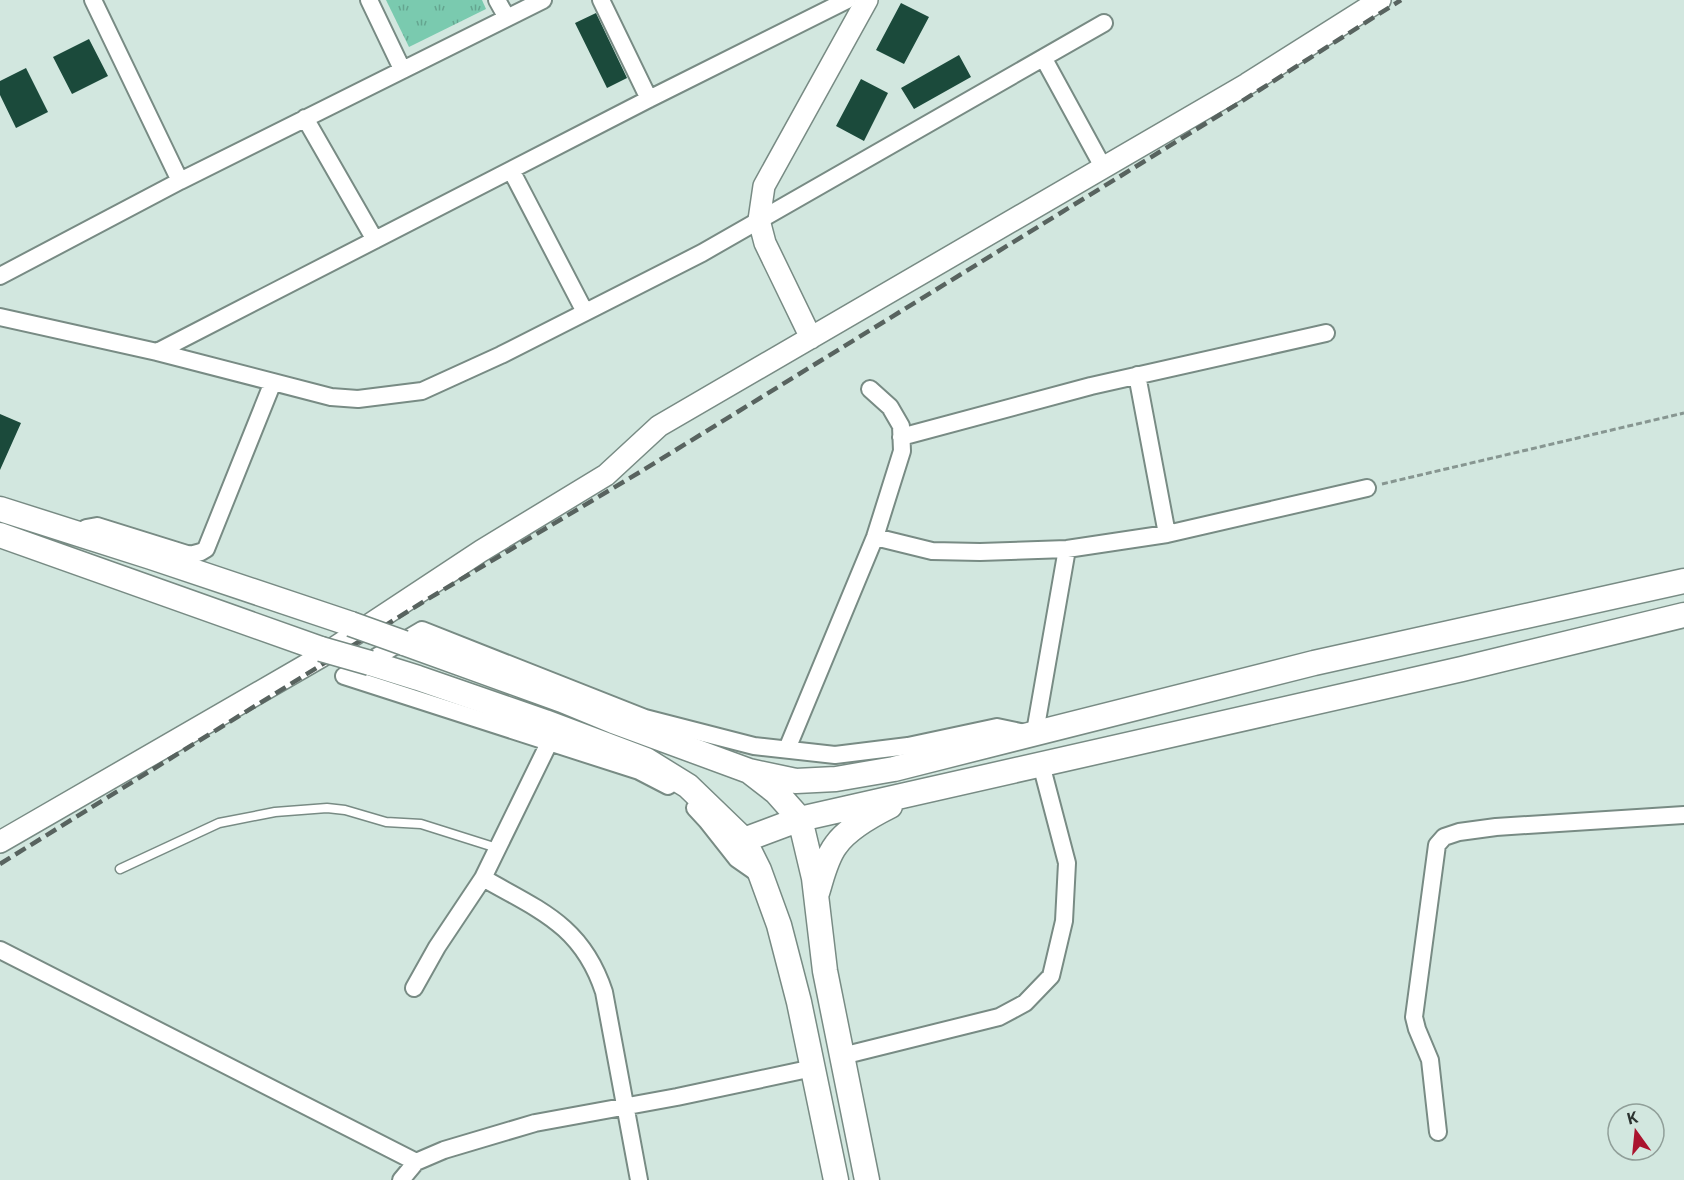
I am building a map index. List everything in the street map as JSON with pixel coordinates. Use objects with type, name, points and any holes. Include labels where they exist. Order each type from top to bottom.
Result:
[{"type":"main road","points":[[0,509],[351,624],[562,700],[749,771],[796,781],[836,779],[894,769],[1326,660],[1684,581]]},
{"type":"main road","points":[[0,535],[321,649],[370,663],[545,722],[646,760],[688,786],[744,840],[761,875],[779,925],[799,1002],[836,1180]]},
{"type":"main road","points":[[744,840],[800,819],[1462,669],[1684,615]]},
{"type":"main road","points":[[1032,733],[1041,764]]},
{"type":"main road","points":[[749,771],[776,792],[800,819],[816,895],[825,971],[867,1180]]},
{"type":"main road","points":[[816,895],[825,867],[836,844],[858,825],[918,792]]},
{"type":"street","points":[[93,0],[180,181]]},
{"type":"street","points":[[369,0],[402,69]]},
{"type":"street","points":[[497,0],[507,18]]},
{"type":"street","points":[[0,276],[180,181],[543,0]]},
{"type":"street","points":[[601,0],[649,99]]},
{"type":"street","points":[[157,352],[847,0]]},
{"type":"street","points":[[811,338],[765,243],[759,220],[764,186],[867,0]]},
{"type":"street","points":[[0,842],[321,656],[481,551],[606,475],[659,426],[1247,84],[1380,0]]},
{"type":"street","points":[[0,317],[157,352],[331,397],[358,399],[422,391],[501,355],[702,253],[1104,23]]},
{"type":"street","points":[[1044,58],[1103,167]]},
{"type":"street","points":[[305,118],[375,240]]},
{"type":"street","points":[[511,170],[585,312]]},
{"type":"street","points":[[901,437],[1091,386],[1326,333]]},
{"type":"street","points":[[1137,375],[1167,534]]},
{"type":"street","points":[[81,534],[86,528],[97,526],[190,555],[201,552],[209,544],[273,382]]},
{"type":"street","points":[[787,749],[875,537],[902,451],[901,426],[890,407],[870,389]]},
{"type":"street","points":[[875,537],[932,551],[1067,549],[1167,534],[1367,488]]},
{"type":"street","points":[[761,875],[737,859],[707,820],[680,793],[639,771],[344,676],[422,630],[645,718],[754,746],[835,754],[908,746],[997,727],[1032,733],[1067,549]]},
{"type":"street","points":[[414,988],[437,947],[483,878],[549,742]]},
{"type":"street","points":[[842,1056],[999,1017],[1025,1003],[1051,976],[1064,921],[1067,863],[1041,764]]},
{"type":"street","points":[[1438,1132],[1430,1060],[1414,1017],[1430,881],[1437,845],[1444,837],[1459,832],[1496,827],[1684,815]]},
{"type":"street","points":[[483,878],[552,917],[565,927],[593,964],[604,992],[639,1180]]},
{"type":"street","points":[[0,950],[416,1162]]},
{"type":"street","points":[[401,1180],[416,1162],[444,1150],[535,1123],[813,1068]]},
{"type":"lane","points":[[120,869],[219,824],[257,814],[327,808],[345,810],[386,822],[421,824],[497,848]]},
{"type":"path","points":[[1367,488],[1684,413]]},
{"type":"green space","points":[[386,0],[482,0],[486,9],[409,47]]},
{"type":"building","points":[[901,3],[929,17],[904,64],[876,50]]},
{"type":"building","points":[[596,13],[627,78],[607,88],[575,23]]},
{"type":"building","points":[[89,39],[108,76],[72,94],[53,57]]},
{"type":"building","points":[[959,55],[971,77],[914,109],[901,88]]},
{"type":"building","points":[[26,68],[48,112],[16,128],[0,95],[0,81]]},
{"type":"building","points":[[861,79],[888,93],[864,141],[836,126]]},
{"type":"building","points":[[0,414],[21,423],[0,470]]},
{"type":"railway","points":[[0,864],[423,602],[640,472],[1239,103],[1401,0]]}]
